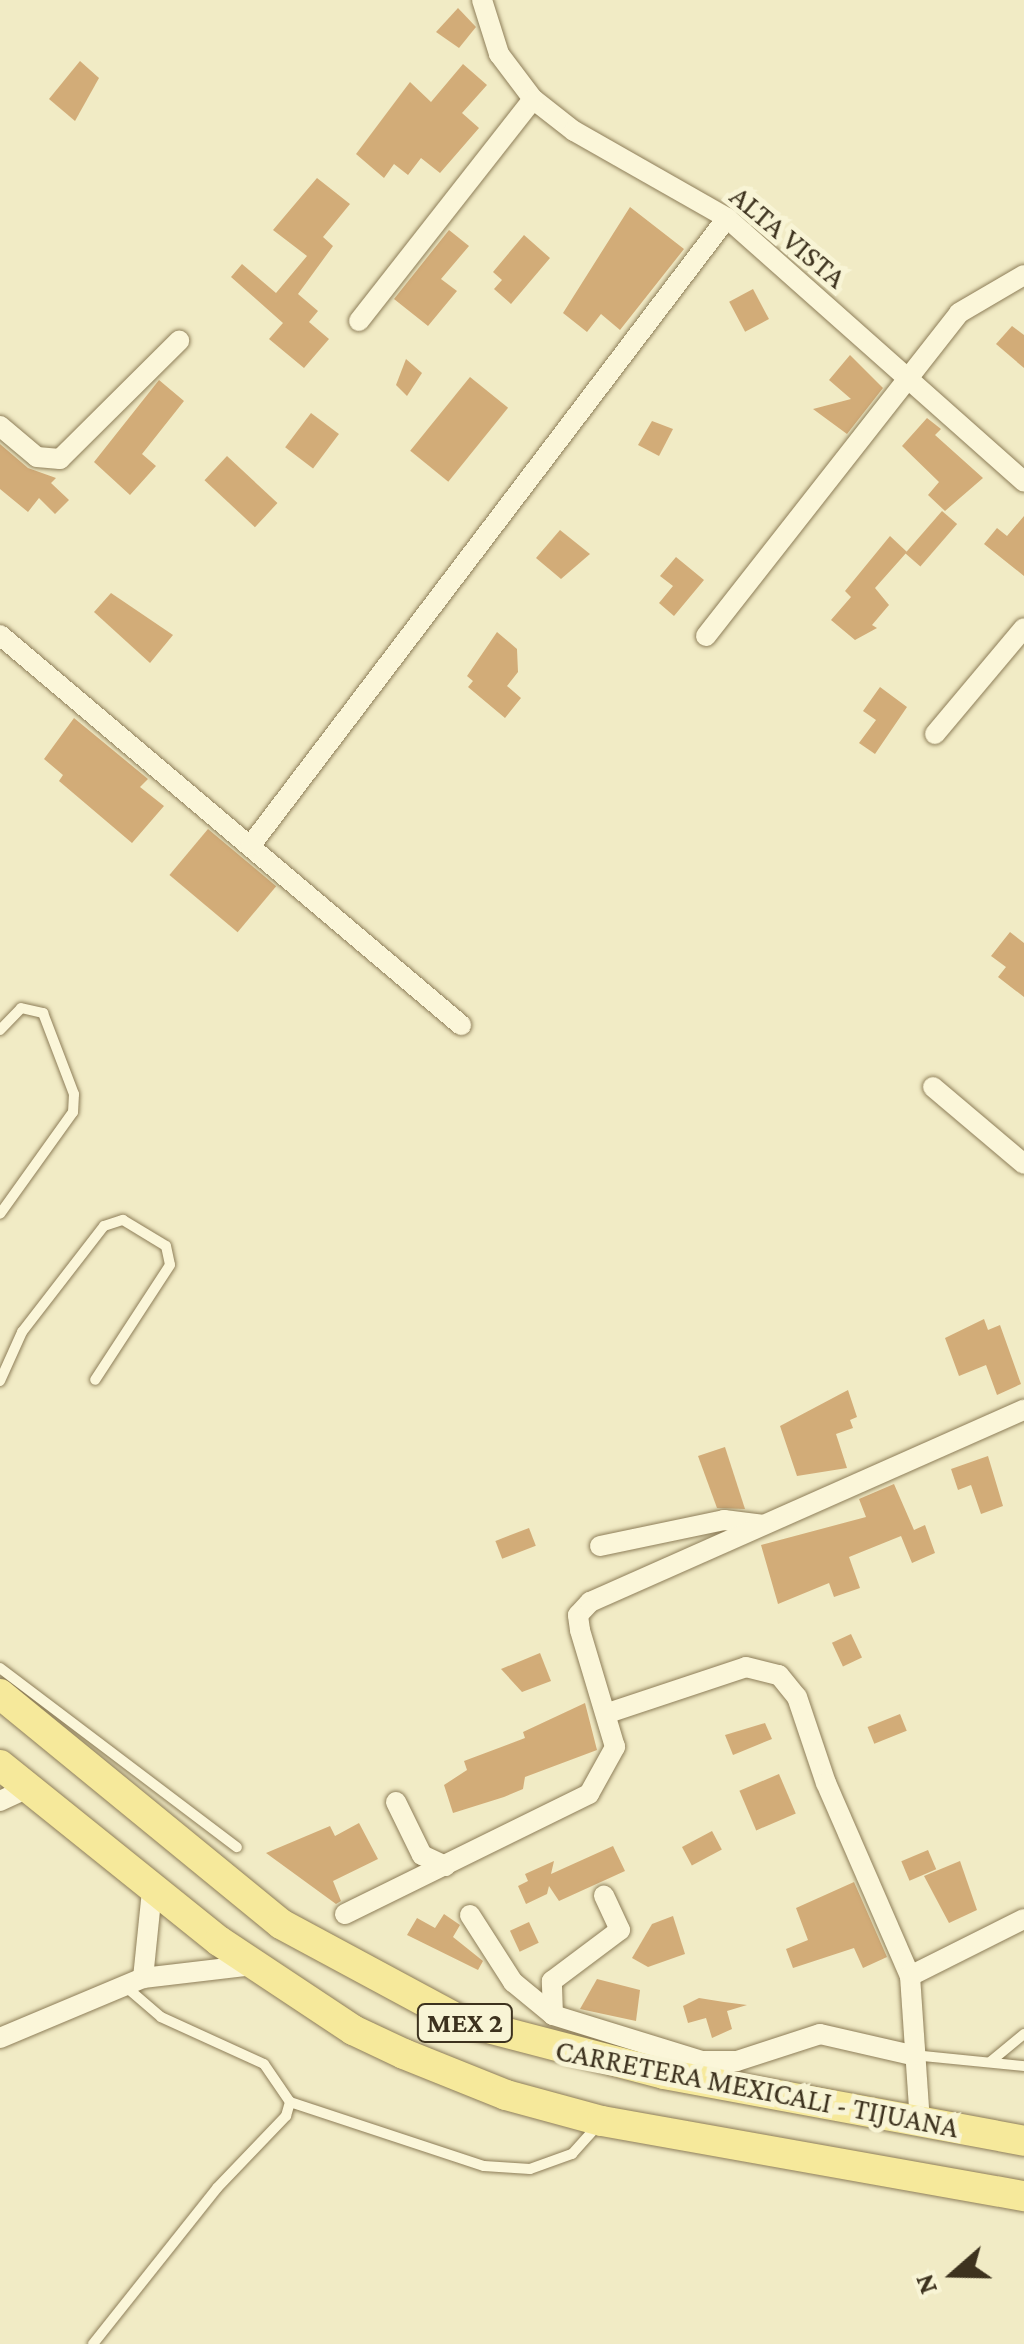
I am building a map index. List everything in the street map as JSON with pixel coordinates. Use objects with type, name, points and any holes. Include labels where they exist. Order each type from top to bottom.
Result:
[{"type":"main road","name":"CARRETERA MEXICALI - TIJUANA","points":[[0,1694],[280,1924],[394,1990],[460,2022],[531,2043],[920,2123],[1024,2140]]},
{"type":"main road","name":"CARRETERA MEXICALI - TIJUANA","points":[[0,1765],[14,1794],[252,1965],[352,2030],[404,2054],[506,2095],[602,2120],[1024,2196]]},
{"type":"street","name":"ALTA VISTA","points":[[482,0],[499,54],[532,99],[574,130],[727,218],[1024,482]]},
{"type":"street","points":[[359,321],[532,99]]},
{"type":"street","points":[[251,845],[727,218]]},
{"type":"street","points":[[706,636],[959,313],[1024,275]]},
{"type":"street","points":[[0,426],[37,456],[60,459],[180,341]]},
{"type":"street","points":[[935,734],[1024,628]]},
{"type":"street","points":[[0,635],[460,1026]]},
{"type":"street","points":[[934,1087],[1024,1164]]},
{"type":"street","points":[[345,1914],[589,1794],[615,1747],[578,1615],[590,1602],[1024,1410]]},
{"type":"street","points":[[600,1546],[724,1520],[764,1525]]},
{"type":"street","points":[[608,1713],[719,1672],[746,1667],[779,1675],[797,1697],[826,1783],[910,1976],[912,2054],[920,2123]]},
{"type":"street","points":[[396,1802],[422,1855],[446,1866]]},
{"type":"street","points":[[134,1982],[152,1891]]},
{"type":"street","points":[[553,2014],[552,1980],[620,1930],[604,1896]]},
{"type":"street","points":[[470,1915],[513,1982],[553,2014],[702,2062],[737,2061],[820,2034],[912,2054]]},
{"type":"street","points":[[910,1976],[1024,1919]]},
{"type":"street","points":[[0,2038],[134,1982],[252,1965]]},
{"type":"lane","points":[[0,1030],[21,1008],[43,1014],[74,1094],[73,1112],[0,1214]]},
{"type":"lane","points":[[0,1381],[22,1332],[104,1226],[124,1220],[166,1246],[170,1265],[95,1380]]},
{"type":"lane","points":[[0,1668],[237,1847]]},
{"type":"lane","points":[[134,1982],[162,2017],[264,2064],[290,2102],[484,2166],[514,2168],[572,2154],[602,2120]]},
{"type":"lane","points":[[990,2062],[1024,2034]]},
{"type":"lane","points":[[912,2054],[1024,2066]]},
{"type":"lane","points":[[93,2344],[217,2188],[286,2116],[290,2102]]},
{"type":"building","points":[[458,8],[476,27],[459,48],[436,32]]},
{"type":"building","points":[[80,61],[99,78],[75,121],[49,99]]},
{"type":"building","points":[[463,64],[487,85],[462,113],[479,128],[440,173],[421,158],[408,175],[394,164],[384,178],[356,154],[410,82],[431,102]]},
{"type":"building","points":[[317,178],[350,204],[323,237],[333,246],[298,294],[318,311],[309,322],[329,339],[304,368],[269,339],[283,323],[231,277],[242,264],[276,293],[307,256],[273,230]]},
{"type":"building","points":[[630,207],[684,249],[620,330],[601,314],[587,332],[563,313]]},
{"type":"building","points":[[449,230],[469,246],[441,279],[457,291],[428,326],[394,299]]},
{"type":"building","points":[[524,235],[550,258],[511,304],[494,289],[502,280],[493,272]]},
{"type":"building","points":[[753,289],[769,319],[745,332],[729,302]]},
{"type":"building","points":[[1012,326],[1024,335],[1024,368],[996,344]]},
{"type":"building","points":[[850,355],[883,388],[847,434],[813,409],[851,399],[829,380]]},
{"type":"building","points":[[406,359],[422,373],[407,396],[396,385]]},
{"type":"building","points":[[470,377],[508,408],[448,482],[410,451]]},
{"type":"building","points":[[159,380],[184,401],[142,454],[156,466],[130,495],[94,462]]},
{"type":"building","points":[[311,413],[339,434],[313,468],[285,447]]},
{"type":"building","points":[[927,418],[941,429],[935,435],[983,478],[945,511],[928,495],[939,482],[902,446]]},
{"type":"building","points":[[652,421],[673,429],[659,456],[638,445]]},
{"type":"building","points":[[0,444],[28,468],[56,478],[51,483],[69,500],[55,514],[39,498],[28,512],[0,489]]},
{"type":"building","points":[[227,456],[277,503],[255,527],[204,480]]},
{"type":"building","points":[[942,511],[957,524],[920,566],[905,553]]},
{"type":"building","points":[[1024,516],[1024,576],[984,544],[997,528],[1007,536]]},
{"type":"building","points":[[560,530],[590,554],[561,579],[536,558]]},
{"type":"building","points":[[890,536],[907,552],[875,588],[889,605],[872,625],[877,628],[855,640],[831,620],[851,597],[845,591]]},
{"type":"building","points":[[676,557],[704,580],[674,616],[659,603],[673,586],[660,576]]},
{"type":"building","points":[[111,593],[173,635],[150,663],[94,612]]},
{"type":"building","points":[[497,632],[517,649],[518,672],[507,686],[521,698],[505,718],[468,687],[473,681],[467,676]]},
{"type":"building","points":[[880,687],[907,707],[875,754],[859,743],[876,720],[863,711]]},
{"type":"building","points":[[74,718],[148,779],[140,787],[164,806],[132,843],[59,781],[63,775],[44,759]]},
{"type":"building","points":[[208,829],[276,886],[238,932],[169,875]]},
{"type":"building","points":[[1010,932],[1024,943],[1024,997],[998,977],[1006,967],[991,956]]},
{"type":"building","points":[[984,1319],[988,1330],[1000,1325],[1021,1384],[997,1395],[986,1365],[959,1376],[945,1338]]},
{"type":"building","points":[[848,1390],[857,1417],[850,1420],[853,1428],[836,1434],[847,1468],[797,1476],[780,1426]]},
{"type":"building","points":[[725,1447],[745,1509],[717,1508],[698,1456]]},
{"type":"building","points":[[988,1456],[1003,1506],[981,1514],[971,1485],[958,1490],[951,1469]]},
{"type":"building","points":[[894,1484],[914,1530],[925,1525],[935,1553],[912,1563],[901,1536],[849,1557],[860,1588],[834,1597],[829,1583],[778,1604],[761,1545],[866,1517],[859,1499]]},
{"type":"building","points":[[529,1528],[536,1546],[502,1559],[495,1541]]},
{"type":"building","points":[[851,1634],[862,1658],[843,1666],[832,1643]]},
{"type":"building","points":[[540,1653],[551,1681],[522,1692],[501,1669]]},
{"type":"building","points":[[585,1703],[597,1750],[525,1777],[523,1789],[453,1813],[444,1785],[467,1770],[464,1761],[525,1738],[523,1732]]},
{"type":"building","points":[[900,1714],[907,1731],[874,1744],[868,1727]]},
{"type":"building","points":[[765,1723],[772,1739],[733,1755],[725,1735]]},
{"type":"building","points":[[779,1774],[796,1814],[756,1830],[739,1791]]},
{"type":"building","points":[[359,1823],[378,1859],[333,1881],[341,1901],[336,1904],[266,1853],[330,1826],[335,1836]]},
{"type":"building","points":[[712,1831],[722,1850],[692,1866],[682,1847]]},
{"type":"building","points":[[613,1846],[625,1871],[559,1901],[549,1886],[547,1894],[526,1904],[518,1886],[528,1881],[525,1874],[554,1861],[551,1874]]},
{"type":"building","points":[[928,1850],[936,1869],[910,1881],[901,1861]]},
{"type":"building","points":[[960,1861],[977,1910],[949,1923],[924,1876]]},
{"type":"building","points":[[854,1882],[887,1957],[863,1968],[854,1948],[793,1968],[786,1949],[808,1940],[796,1908]]},
{"type":"building","points":[[444,1914],[460,1925],[453,1937],[483,1961],[478,1970],[407,1935],[417,1918],[435,1928]]},
{"type":"building","points":[[673,1916],[685,1954],[648,1967],[632,1958],[652,1924]]},
{"type":"building","points":[[529,1922],[539,1943],[520,1952],[510,1931]]},
{"type":"building","points":[[597,1979],[640,1990],[636,2021],[580,2009]]},
{"type":"building","points":[[699,1998],[747,2005],[727,2011],[732,2029],[712,2038],[706,2018],[688,2023],[683,2006]]}]
